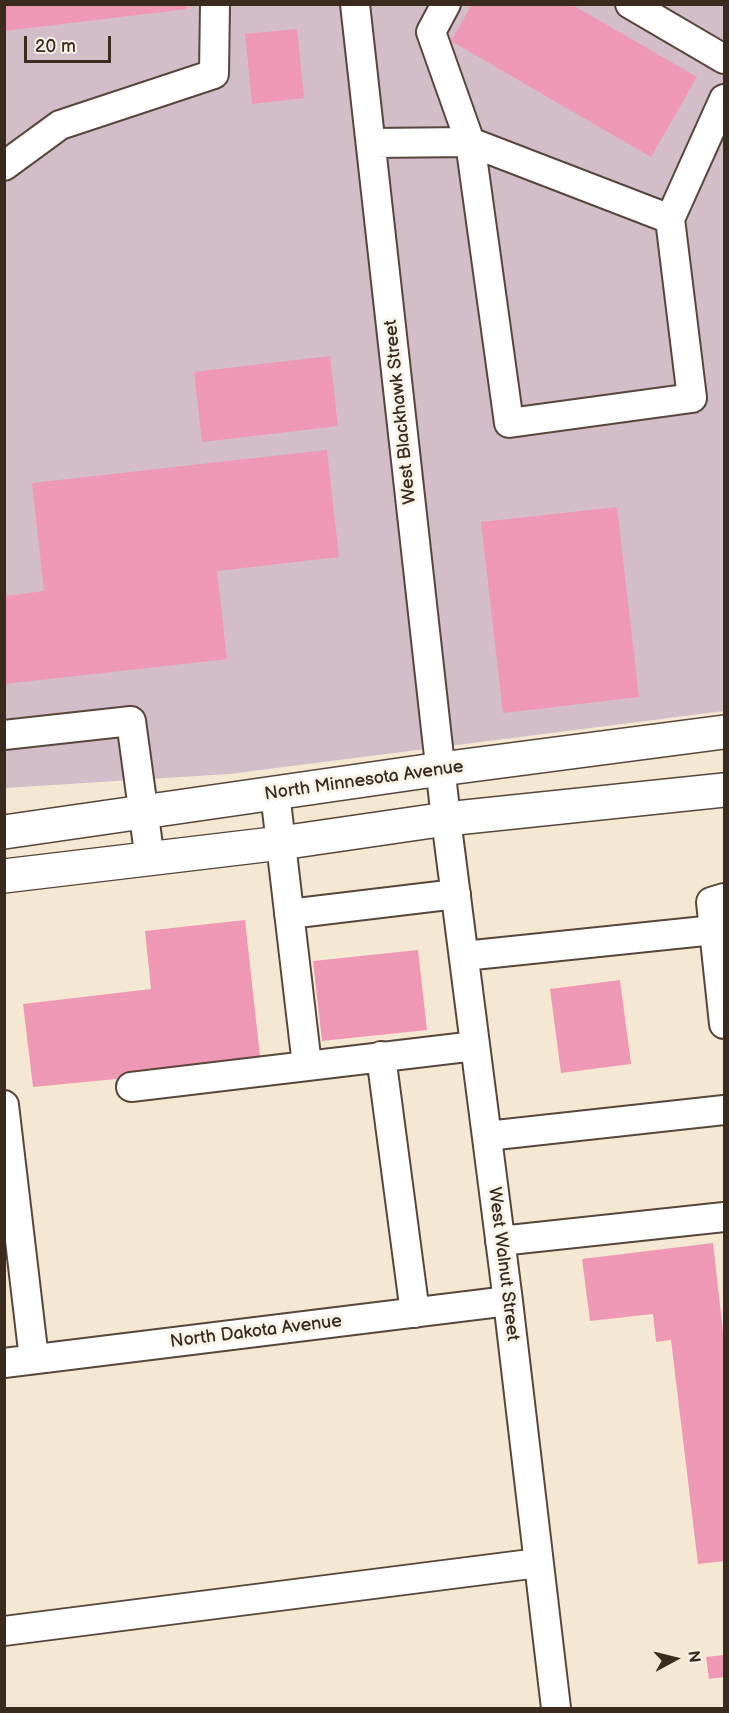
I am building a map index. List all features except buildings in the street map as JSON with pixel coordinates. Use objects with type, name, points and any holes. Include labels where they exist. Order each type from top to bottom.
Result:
[{"type":"main road","name":"North Minnesota Avenue","points":[[4,832],[441,769],[724,732]]},
{"type":"main road","points":[[4,876],[150,860],[446,819],[724,790]]},
{"type":"street","points":[[4,166],[60,125],[214,74],[215,4]]},
{"type":"street","name":"West Blackhawk Street","points":[[355,4],[446,819]]},
{"type":"street","points":[[446,4],[431,32],[470,142],[509,423],[692,398],[670,219],[724,99]]},
{"type":"street","points":[[630,4],[724,58]]},
{"type":"street","points":[[371,143],[470,142],[670,219]]},
{"type":"street","points":[[4,735],[131,721],[150,860]]},
{"type":"street","points":[[275,793],[306,1065]]},
{"type":"street","name":"West Walnut Street","points":[[446,819],[508,1301],[556,1708]]},
{"type":"street","points":[[290,914],[456,894]]},
{"type":"street","points":[[724,898],[711,903],[724,1024]]},
{"type":"street","points":[[464,956],[714,930]]},
{"type":"street","points":[[131,1087],[475,1046]]},
{"type":"street","points":[[381,1056],[415,1312]]},
{"type":"street","points":[[4,1105],[12,1240],[34,1359]]},
{"type":"street","points":[[487,1136],[724,1110]]},
{"type":"street","points":[[500,1241],[724,1216]]},
{"type":"street","name":"North Dakota Avenue","points":[[4,1363],[508,1301]]},
{"type":"street","points":[[4,1631],[538,1563]]},
{"type":"shaded area","points":[[5,5],[724,5],[724,711],[229,774],[5,788]]}]
